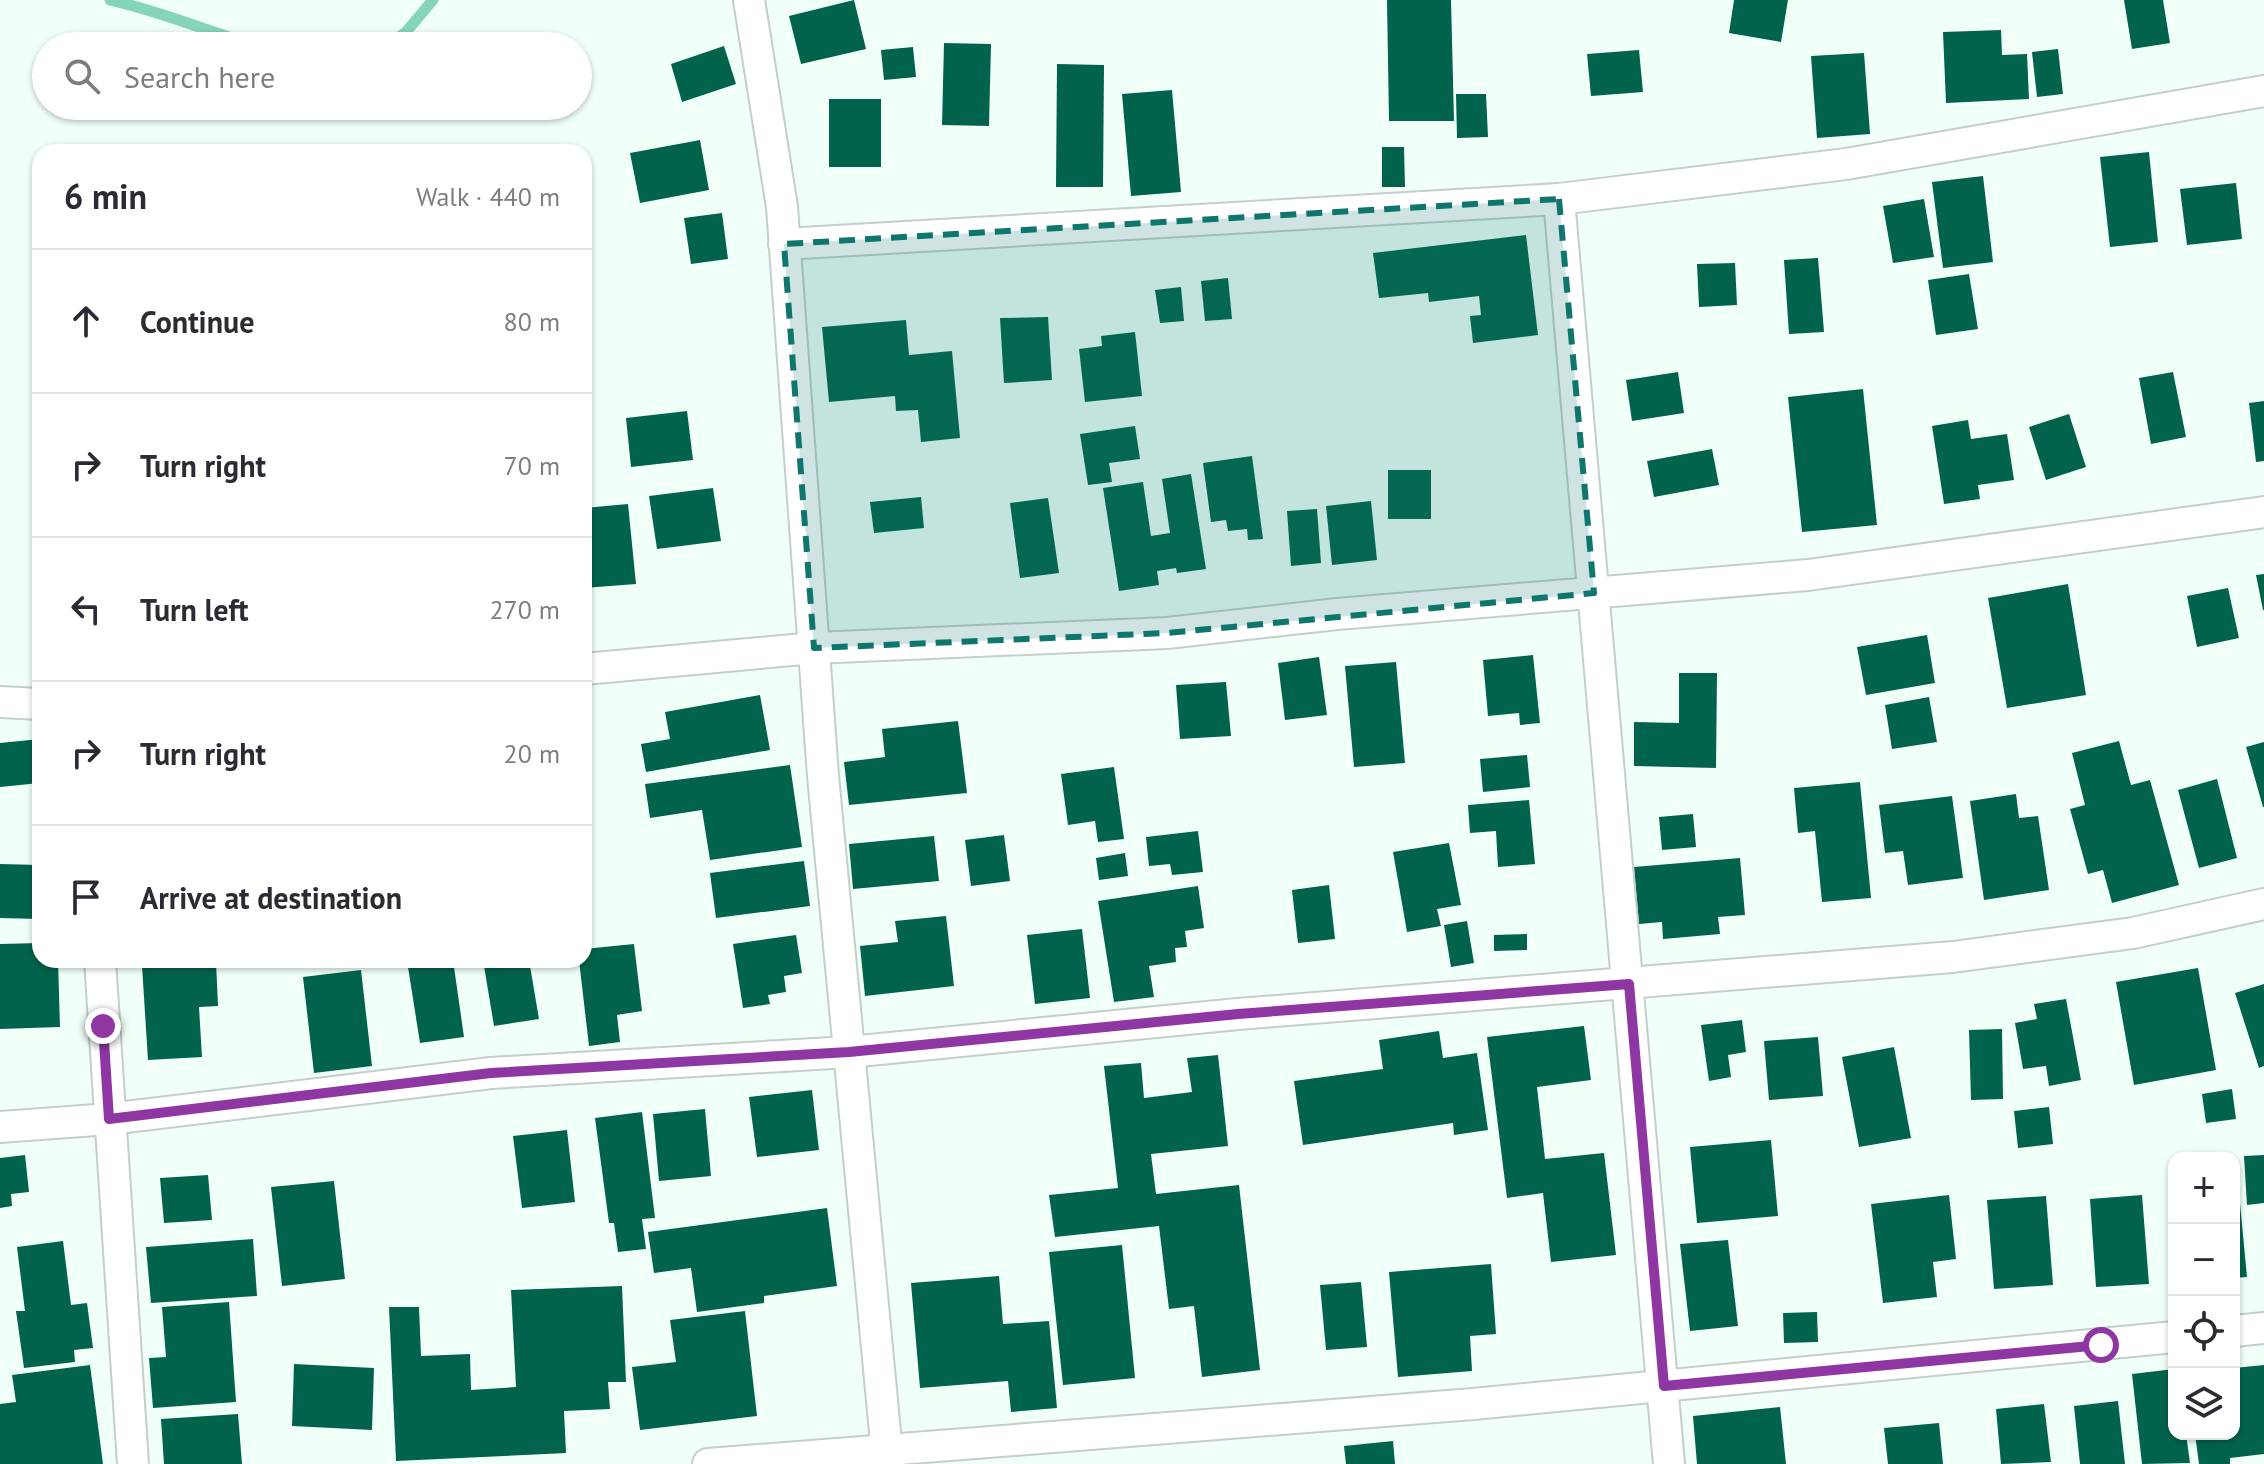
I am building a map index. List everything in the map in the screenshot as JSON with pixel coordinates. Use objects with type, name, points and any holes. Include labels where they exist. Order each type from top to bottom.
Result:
[{"type":"street","points":[[749,0],[762,67],[784,244],[814,648],[888,1457]]},
{"type":"street","points":[[784,244],[1559,199],[1846,164],[2264,91]]},
{"type":"street","points":[[1559,199],[1669,1464]]},
{"type":"street","points":[[592,668],[814,648],[1167,633],[1337,614],[1808,575],[2264,512]]},
{"type":"street","points":[[0,702],[32,704]]},
{"type":"street","points":[[0,1127],[109,1119],[491,1073],[849,1052],[1238,1014],[1629,984],[2064,945],[2193,922],[2264,904]]},
{"type":"street","points":[[100,968],[133,1464]]},
{"type":"street","points":[[2240,1330],[2264,1328]]},
{"type":"street","points":[[708,1464],[888,1457],[2168,1338]]},
{"type":"highlighted area","points":[[1559,199],[1594,593],[1167,633],[814,648],[784,244]]},
{"type":"building","points":[[854,0],[866,49],[801,64],[789,16]]},
{"type":"building","points":[[1387,0],[1451,0],[1454,121],[1389,121]]},
{"type":"building","points":[[1734,0],[1788,0],[1781,42],[1729,33]]},
{"type":"building","points":[[2124,0],[2163,0],[2170,43],[2132,49]]},
{"type":"building","points":[[2001,30],[2002,55],[2027,54],[2029,99],[1946,103],[1943,32]]},
{"type":"building","points":[[944,43],[991,44],[989,126],[942,125]]},
{"type":"building","points":[[724,46],[736,84],[682,102],[671,64]]},
{"type":"building","points":[[913,47],[916,77],[884,80],[881,50]]},
{"type":"building","points":[[2058,49],[2063,94],[2037,97],[2032,52]]},
{"type":"building","points":[[1639,50],[1643,92],[1591,96],[1587,54]]},
{"type":"building","points":[[1864,53],[1870,134],[1817,138],[1811,56]]},
{"type":"building","points":[[1057,64],[1104,65],[1103,187],[1056,187]]},
{"type":"building","points":[[1172,90],[1181,192],[1131,196],[1122,94]]},
{"type":"building","points":[[1456,94],[1486,94],[1488,137],[1457,138]]},
{"type":"building","points":[[829,99],[881,99],[881,167],[829,167]]},
{"type":"building","points":[[700,140],[709,190],[640,203],[630,153]]},
{"type":"building","points":[[1382,147],[1404,147],[1405,187],[1382,187]]},
{"type":"building","points":[[2149,152],[2158,242],[2110,247],[2100,157]]},
{"type":"building","points":[[1983,176],[1993,262],[1943,268],[1932,182]]},
{"type":"building","points":[[2236,183],[2242,239],[2187,245],[2180,189]]},
{"type":"building","points":[[1924,199],[1934,257],[1893,263],[1883,206]]},
{"type":"building","points":[[722,213],[728,259],[691,264],[684,218]]},
{"type":"building","points":[[1526,235],[1538,335],[1473,343],[1470,316],[1481,315],[1479,296],[1429,302],[1428,293],[1379,298],[1373,253]]},
{"type":"building","points":[[1818,258],[1824,332],[1789,334],[1784,260]]},
{"type":"building","points":[[1735,263],[1737,305],[1699,307],[1697,264]]},
{"type":"building","points":[[1969,274],[1978,329],[1936,335],[1928,280]]},
{"type":"building","points":[[1228,278],[1232,319],[1205,321],[1201,281]]},
{"type":"building","points":[[1181,287],[1184,321],[1160,323],[1155,290]]},
{"type":"building","points":[[1048,317],[1052,380],[1004,383],[1000,318]]},
{"type":"building","points":[[906,320],[909,355],[952,351],[960,438],[921,442],[918,410],[896,411],[895,396],[829,402],[822,327]]},
{"type":"building","points":[[1135,332],[1142,396],[1085,402],[1079,349],[1102,346],[1101,336]]},
{"type":"building","points":[[1678,372],[1684,413],[1632,421],[1626,380]]},
{"type":"building","points":[[2173,372],[2186,437],[2151,444],[2139,378]]},
{"type":"building","points":[[1863,389],[1877,525],[1802,532],[1788,397]]},
{"type":"building","points":[[2264,401],[2264,461],[2256,462],[2249,403]]},
{"type":"building","points":[[687,411],[693,460],[631,467],[626,418]]},
{"type":"building","points":[[2069,414],[2086,467],[2046,480],[2029,427]]},
{"type":"building","points":[[1968,420],[1971,439],[2007,434],[2014,480],[1978,485],[1980,499],[1944,504],[1932,426]]},
{"type":"building","points":[[1135,426],[1140,459],[1109,463],[1112,482],[1088,485],[1080,434]]},
{"type":"building","points":[[1712,449],[1719,485],[1654,497],[1647,461]]},
{"type":"building","points":[[1252,456],[1263,539],[1248,540],[1247,529],[1228,531],[1226,520],[1211,522],[1203,463]]},
{"type":"building","points":[[1388,470],[1431,470],[1431,519],[1388,519]]},
{"type":"building","points":[[1191,474],[1206,569],[1177,573],[1176,568],[1157,571],[1159,585],[1119,591],[1103,488],[1143,482],[1151,536],[1170,533],[1162,479]]},
{"type":"building","points":[[713,488],[721,541],[657,549],[649,496]]},
{"type":"building","points":[[921,497],[924,528],[874,533],[870,502]]},
{"type":"building","points":[[1048,498],[1059,573],[1020,578],[1010,503]]},
{"type":"building","points":[[1371,501],[1377,560],[1332,565],[1326,506]]},
{"type":"building","points":[[628,504],[636,584],[592,587],[592,507]]},
{"type":"building","points":[[1317,509],[1321,563],[1291,566],[1287,511]]},
{"type":"building","points":[[2264,574],[2264,610],[2263,610],[2256,575]]},
{"type":"building","points":[[2068,584],[2086,695],[2007,708],[1988,598]]},
{"type":"building","points":[[2228,588],[2239,638],[2197,647],[2187,596]]},
{"type":"building","points":[[1927,635],[1935,683],[1866,695],[1857,647]]},
{"type":"building","points":[[1533,655],[1540,723],[1520,725],[1519,713],[1488,716],[1483,660]]},
{"type":"building","points":[[1319,657],[1327,715],[1285,720],[1278,663]]},
{"type":"building","points":[[1396,662],[1405,763],[1354,767],[1345,666]]},
{"type":"building","points":[[1679,673],[1717,673],[1716,768],[1634,766],[1634,722],[1679,723]]},
{"type":"building","points":[[1226,682],[1231,736],[1180,739],[1176,685]]},
{"type":"building","points":[[760,695],[770,750],[646,772],[641,744],[670,739],[665,712]]},
{"type":"building","points":[[1929,697],[1937,742],[1892,749],[1885,705]]},
{"type":"building","points":[[958,721],[967,793],[849,805],[844,762],[885,757],[882,729]]},
{"type":"building","points":[[32,740],[32,784],[0,787],[0,743]]},
{"type":"building","points":[[2119,741],[2131,785],[2150,780],[2179,885],[2112,903],[2103,870],[2088,874],[2070,809],[2085,805],[2072,753]]},
{"type":"building","points":[[2264,742],[2264,807],[2263,807],[2246,747]]},
{"type":"building","points":[[1527,755],[1530,787],[1483,792],[1480,759]]},
{"type":"building","points":[[790,765],[802,847],[710,860],[702,810],[650,818],[645,784]]},
{"type":"building","points":[[1114,767],[1124,839],[1098,842],[1095,821],[1068,825],[1061,774]]},
{"type":"building","points":[[2217,779],[2237,858],[2199,868],[2178,790]]},
{"type":"building","points":[[1860,782],[1871,898],[1822,902],[1815,831],[1798,833],[1794,788]]},
{"type":"building","points":[[2016,794],[2019,818],[2038,816],[2049,890],[1984,900],[1970,801]]},
{"type":"building","points":[[1952,796],[1963,878],[1908,885],[1903,851],[1885,853],[1879,805]]},
{"type":"building","points":[[1529,800],[1535,864],[1498,867],[1496,831],[1470,833],[1468,805]]},
{"type":"building","points":[[1693,814],[1696,847],[1662,850],[1659,817]]},
{"type":"building","points":[[1198,831],[1203,872],[1172,875],[1170,864],[1149,866],[1146,837]]},
{"type":"building","points":[[1004,835],[1010,881],[971,886],[965,840]]},
{"type":"building","points":[[934,836],[939,881],[853,889],[849,844]]},
{"type":"building","points":[[1449,843],[1461,905],[1437,909],[1441,926],[1407,932],[1393,852]]},
{"type":"building","points":[[1125,853],[1128,876],[1099,880],[1096,858]]},
{"type":"building","points":[[1740,858],[1745,915],[1718,917],[1720,934],[1663,939],[1662,922],[1639,924],[1634,867]]},
{"type":"building","points":[[804,861],[810,906],[716,918],[710,873]]},
{"type":"building","points":[[0,864],[32,865],[32,919],[0,918]]},
{"type":"building","points":[[1329,885],[1335,939],[1298,943],[1292,890]]},
{"type":"building","points":[[1198,886],[1204,928],[1185,931],[1187,947],[1175,948],[1176,962],[1149,966],[1154,997],[1114,1002],[1098,901]]},
{"type":"building","points":[[946,916],[954,986],[865,996],[860,946],[898,942],[895,921]]},
{"type":"building","points":[[1467,921],[1474,963],[1451,967],[1444,925]]},
{"type":"building","points":[[1082,929],[1090,998],[1035,1004],[1027,935]]},
{"type":"building","points":[[1527,934],[1527,950],[1494,951],[1494,935]]},
{"type":"building","points":[[796,935],[802,973],[784,976],[786,992],[768,995],[770,1004],[743,1008],[733,944]]},
{"type":"building","points":[[32,943],[32,968],[58,968],[60,1027],[0,1029],[0,944]]},
{"type":"building","points":[[634,944],[642,1011],[617,1015],[620,1042],[589,1046],[580,968],[592,968],[592,948]]},
{"type":"building","points":[[142,968],[216,968],[218,1006],[199,1007],[202,1057],[148,1060]]},
{"type":"building","points":[[408,968],[454,968],[464,1037],[420,1043]]},
{"type":"building","points":[[484,968],[530,968],[539,1019],[494,1026]]},
{"type":"building","points":[[2198,968],[2216,1070],[2134,1085],[2116,982]]},
{"type":"building","points":[[361,970],[372,1066],[314,1073],[303,977]]},
{"type":"building","points":[[2264,984],[2264,1066],[2259,1068],[2235,993]]},
{"type":"building","points":[[2066,999],[2081,1080],[2049,1086],[2046,1066],[2023,1069],[2015,1023],[2037,1019],[2034,1004]]},
{"type":"building","points":[[1742,1020],[1746,1052],[1728,1055],[1731,1077],[1709,1081],[1701,1025]]},
{"type":"building","points":[[1584,1026],[1591,1080],[1537,1087],[1545,1159],[1604,1153],[1616,1255],[1551,1262],[1543,1193],[1507,1198],[1487,1037]]},
{"type":"building","points":[[2002,1029],[2003,1099],[1971,1100],[1969,1030]]},
{"type":"building","points":[[1439,1031],[1443,1058],[1477,1053],[1488,1130],[1454,1135],[1453,1123],[1303,1145],[1294,1081],[1383,1069],[1379,1040]]},
{"type":"building","points":[[1818,1037],[1823,1096],[1769,1100],[1764,1041]]},
{"type":"building","points":[[1894,1047],[1911,1138],[1859,1147],[1842,1057]]},
{"type":"building","points":[[1218,1055],[1228,1146],[1151,1154],[1156,1194],[1239,1185],[1260,1370],[1202,1377],[1194,1306],[1169,1309],[1159,1226],[1055,1237],[1049,1195],[1118,1188],[1104,1066],[1141,1063],[1144,1098],[1192,1092],[1187,1058]]},
{"type":"building","points":[[2232,1089],[2236,1119],[2206,1123],[2202,1094]]},
{"type":"building","points":[[812,1090],[819,1150],[757,1157],[749,1097]]},
{"type":"building","points":[[2049,1107],[2053,1144],[2018,1148],[2014,1111]]},
{"type":"building","points":[[705,1109],[711,1176],[659,1181],[653,1114]]},
{"type":"building","points":[[642,1112],[655,1218],[642,1219],[646,1249],[618,1252],[614,1223],[609,1223],[595,1118]]},
{"type":"building","points":[[567,1130],[575,1202],[522,1208],[513,1136]]},
{"type":"building","points":[[1771,1140],[1778,1216],[1697,1223],[1690,1147]]},
{"type":"building","points":[[25,1155],[29,1192],[11,1194],[12,1206],[0,1208],[0,1158]]},
{"type":"building","points":[[2264,1155],[2264,1203],[2247,1205],[2244,1156]]},
{"type":"building","points":[[208,1175],[212,1220],[164,1223],[160,1178]]},
{"type":"building","points":[[334,1181],[345,1279],[282,1286],[271,1187]]},
{"type":"building","points":[[1949,1195],[1956,1259],[1933,1262],[1937,1297],[1883,1303],[1871,1204]]},
{"type":"building","points":[[2142,1195],[2149,1284],[2096,1287],[2090,1199]]},
{"type":"building","points":[[2046,1196],[2053,1285],[1994,1289],[1987,1200]]},
{"type":"building","points":[[2240,1204],[2247,1277],[2240,1278]]},
{"type":"building","points":[[827,1208],[837,1286],[764,1296],[764,1303],[697,1312],[691,1268],[654,1273],[648,1232]]},
{"type":"building","points":[[253,1239],[257,1296],[151,1303],[146,1247]]},
{"type":"building","points":[[1728,1240],[1738,1326],[1690,1331],[1680,1244]]},
{"type":"building","points":[[63,1241],[71,1305],[87,1303],[93,1348],[74,1350],[75,1362],[24,1368],[16,1311],[25,1311],[17,1247]]},
{"type":"building","points":[[1122,1245],[1135,1378],[1063,1385],[1049,1252]]},
{"type":"building","points":[[1491,1264],[1496,1334],[1470,1336],[1472,1371],[1398,1377],[1389,1272]]},
{"type":"building","points":[[999,1276],[1003,1324],[1049,1321],[1057,1408],[1011,1412],[1008,1381],[920,1388],[911,1283]]},
{"type":"building","points":[[1361,1282],[1367,1347],[1326,1350],[1320,1285]]},
{"type":"building","points":[[622,1286],[626,1382],[608,1382],[610,1409],[564,1411],[566,1453],[396,1461],[389,1307],[419,1307],[421,1356],[470,1354],[471,1390],[516,1387],[511,1290]]},
{"type":"building","points":[[229,1302],[236,1402],[153,1408],[149,1358],[166,1357],[162,1307]]},
{"type":"building","points":[[745,1311],[757,1416],[640,1430],[632,1367],[676,1362],[670,1320]]},
{"type":"building","points":[[1817,1312],[1818,1342],[1784,1343],[1783,1313]]},
{"type":"building","points":[[294,1364],[374,1368],[372,1430],[292,1426]]},
{"type":"building","points":[[90,1365],[103,1464],[0,1464],[0,1404],[16,1402],[12,1375]]},
{"type":"building","points":[[2264,1365],[2264,1454],[2230,1458],[2230,1464],[2199,1464],[2196,1440],[2240,1440],[2240,1367]]},
{"type":"building","points":[[2168,1370],[2168,1440],[2187,1440],[2190,1463],[2142,1464],[2132,1374]]},
{"type":"building","points":[[2118,1401],[2125,1464],[2080,1464],[2074,1406]]},
{"type":"building","points":[[2044,1404],[2051,1462],[2001,1464],[1996,1409]]},
{"type":"building","points":[[1780,1407],[1786,1464],[1697,1464],[1693,1416]]},
{"type":"building","points":[[238,1414],[242,1464],[164,1464],[161,1419]]},
{"type":"building","points":[[1939,1423],[1943,1464],[1888,1464],[1884,1428]]},
{"type":"building","points":[[1393,1441],[1395,1464],[1346,1464],[1344,1446]]},
{"type":"waterway","points":[[110,0],[215,32]]},
{"type":"waterway","points":[[406,32],[433,0]]},
{"type":"route","points":[[103,1026],[109,1119],[491,1073],[849,1052],[1238,1014],[1629,984],[1664,1386],[2101,1345]]}]
